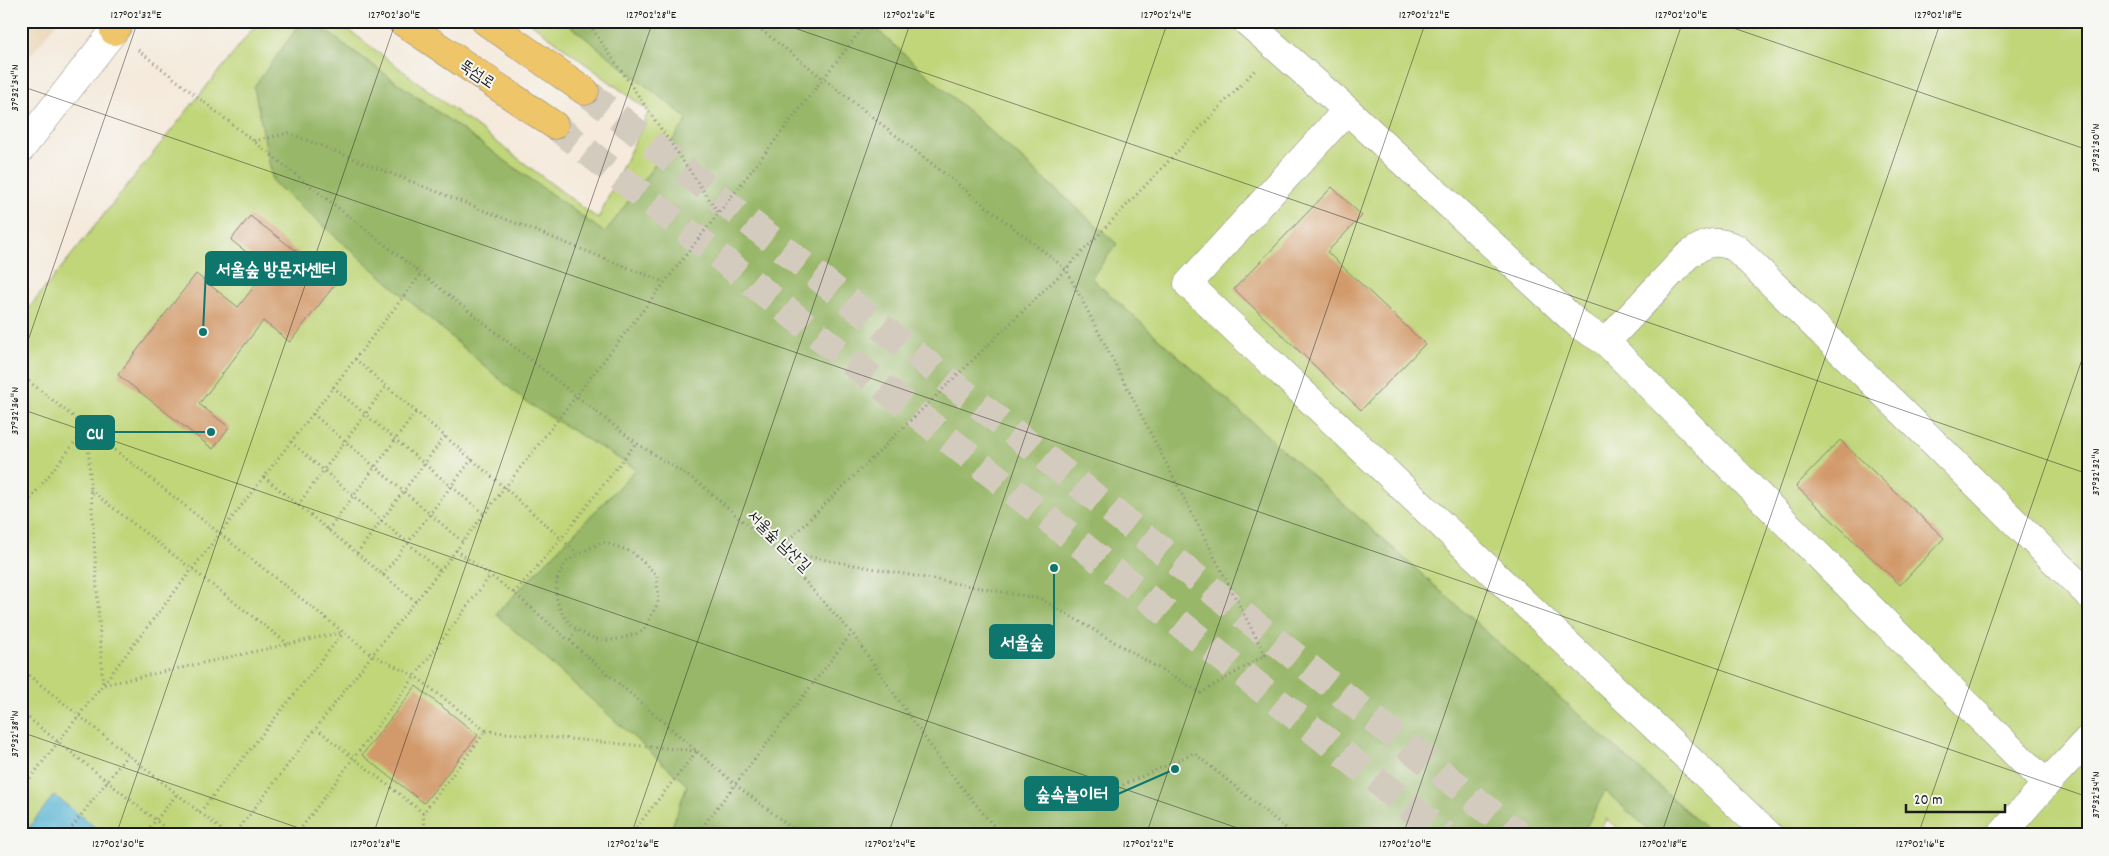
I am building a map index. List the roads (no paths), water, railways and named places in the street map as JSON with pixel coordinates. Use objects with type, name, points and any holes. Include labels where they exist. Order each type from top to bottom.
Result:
[{"type":"main road","name":"뚝섬로","points":[[401,21],[554,125]]},
{"type":"main road","points":[[485,21],[585,91]]},
{"type":"street","points":[[1246,21],[1347,110],[1580,326],[1606,342],[2046,784]]},
{"type":"street","points":[[21,149],[118,26]]},
{"type":"street","points":[[1347,110],[1188,284],[1769,835]]},
{"type":"street","points":[[1606,342],[1687,256],[1700,247],[1711,243],[1725,243],[1736,248],[2088,594]]},
{"type":"street","points":[[2001,835],[2088,739]]},
{"type":"water","points":[[54,795],[105,835],[23,835]]},
{"type":"tunnel","points":[[585,91],[1519,835]]},
{"type":"tunnel","points":[[554,125],[1445,835]]},
{"type":"place","name":"서울숲 방문자센터","points":[[203,332]]},
{"type":"place","name":"CU","points":[[211,432]]},
{"type":"place","name":"서울숲","points":[[1054,568]]},
{"type":"place","name":"숲속놀이터","points":[[1175,769]]}]
